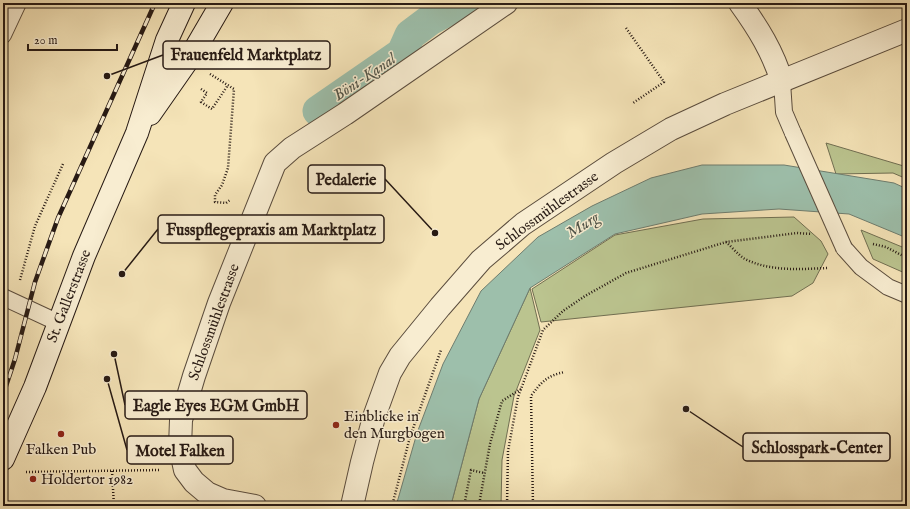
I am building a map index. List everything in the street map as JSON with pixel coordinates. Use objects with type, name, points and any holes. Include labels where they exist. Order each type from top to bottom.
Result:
[{"type":"street","name":"St. Gallerstrasse","points":[[3,459],[35,387],[84,256],[137,133],[167,40],[184,3]]},
{"type":"street","name":"St. Gallerstrasse","points":[[137,133],[194,51],[222,3]]},
{"type":"street","name":"Schlossmühlestrasse","points":[[255,506],[223,500],[207,493],[194,482],[185,470],[180,447],[181,420],[194,376],[219,303],[275,163],[292,148],[345,114],[506,3]]},
{"type":"street","points":[[740,3],[766,42],[774,58],[782,82]]},
{"type":"street","name":"Schlossmühlestrasse","points":[[352,506],[368,439],[381,396],[390,373],[400,356],[481,260],[523,224],[614,163],[672,129],[725,104],[907,30]]},
{"type":"lane","points":[[3,35],[18,3]]},
{"type":"lane","points":[[782,82],[784,112],[844,248],[861,267],[888,287],[907,295]]},
{"type":"lane","points":[[8,300],[59,323]]},
{"type":"path","points":[[626,28],[664,82],[633,103]]},
{"type":"path","points":[[210,74],[234,89],[228,168],[222,185],[215,195],[215,202],[226,203],[231,199]]},
{"type":"path","points":[[201,89],[207,93],[201,102],[212,110],[228,85]]},
{"type":"path","points":[[8,300],[35,226],[63,164]]},
{"type":"path","points":[[507,506],[508,451],[518,397],[543,330],[563,310],[626,273],[726,242],[798,233],[813,234]]},
{"type":"path","points":[[726,242],[744,258],[765,267],[798,269],[861,267]]},
{"type":"path","points":[[872,243],[886,247],[907,258]]},
{"type":"path","points":[[392,506],[410,437],[443,345]]},
{"type":"path","points":[[533,506],[531,396],[542,381],[558,373],[565,372]]},
{"type":"path","points":[[480,506],[484,473],[490,444],[502,401],[521,388]]},
{"type":"path","points":[[112,470],[114,506]]},
{"type":"path","points":[[24,472],[185,470]]},
{"type":"path","points":[[464,506],[471,470],[484,473]]},
{"type":"green space","points":[[826,143],[907,167],[907,179],[893,173],[836,174]]},
{"type":"green space","points":[[794,217],[821,241],[828,254],[813,283],[792,296],[541,322],[532,289],[615,235],[703,219]]},
{"type":"green space","points":[[861,230],[907,249],[907,274],[873,259]]},
{"type":"green space","points":[[530,288],[540,330],[514,396],[502,460],[501,506],[452,506],[452,501],[479,399]]},
{"type":"water","name":"Murg","points":[[702,165],[784,165],[894,183],[907,189],[907,238],[849,214],[779,209],[702,214],[615,234],[530,288],[479,399],[452,501],[452,506],[396,506],[417,433],[443,364],[481,291],[538,237],[592,206],[651,178]]},
{"type":"waterway","name":"Böni-Kanal","points":[[318,111],[402,53],[410,35],[430,20],[447,11],[467,8]]},
{"type":"railway","points":[[3,395],[15,359],[35,282],[58,218],[155,3]]},
{"type":"place","name":"Frauenfeld Marktplatz","points":[[107,76]]},
{"type":"place","name":"Pedalerie","points":[[435,233]]},
{"type":"place","name":"Fusspflegepraxis am Marktplatz","points":[[122,274]]},
{"type":"place","name":"Eagle Eyes EGM GmbH","points":[[114,354]]},
{"type":"place","name":"Motel Falken","points":[[107,379]]},
{"type":"place","name":"Schlosspark-Center","points":[[686,409]]},
{"type":"place","name":"Einblicke in den Murgbogen","points":[[336,425]]},
{"type":"place","name":"Falken Pub","points":[[61,434]]},
{"type":"place","name":"Holdertor 1982","points":[[33,479]]}]
